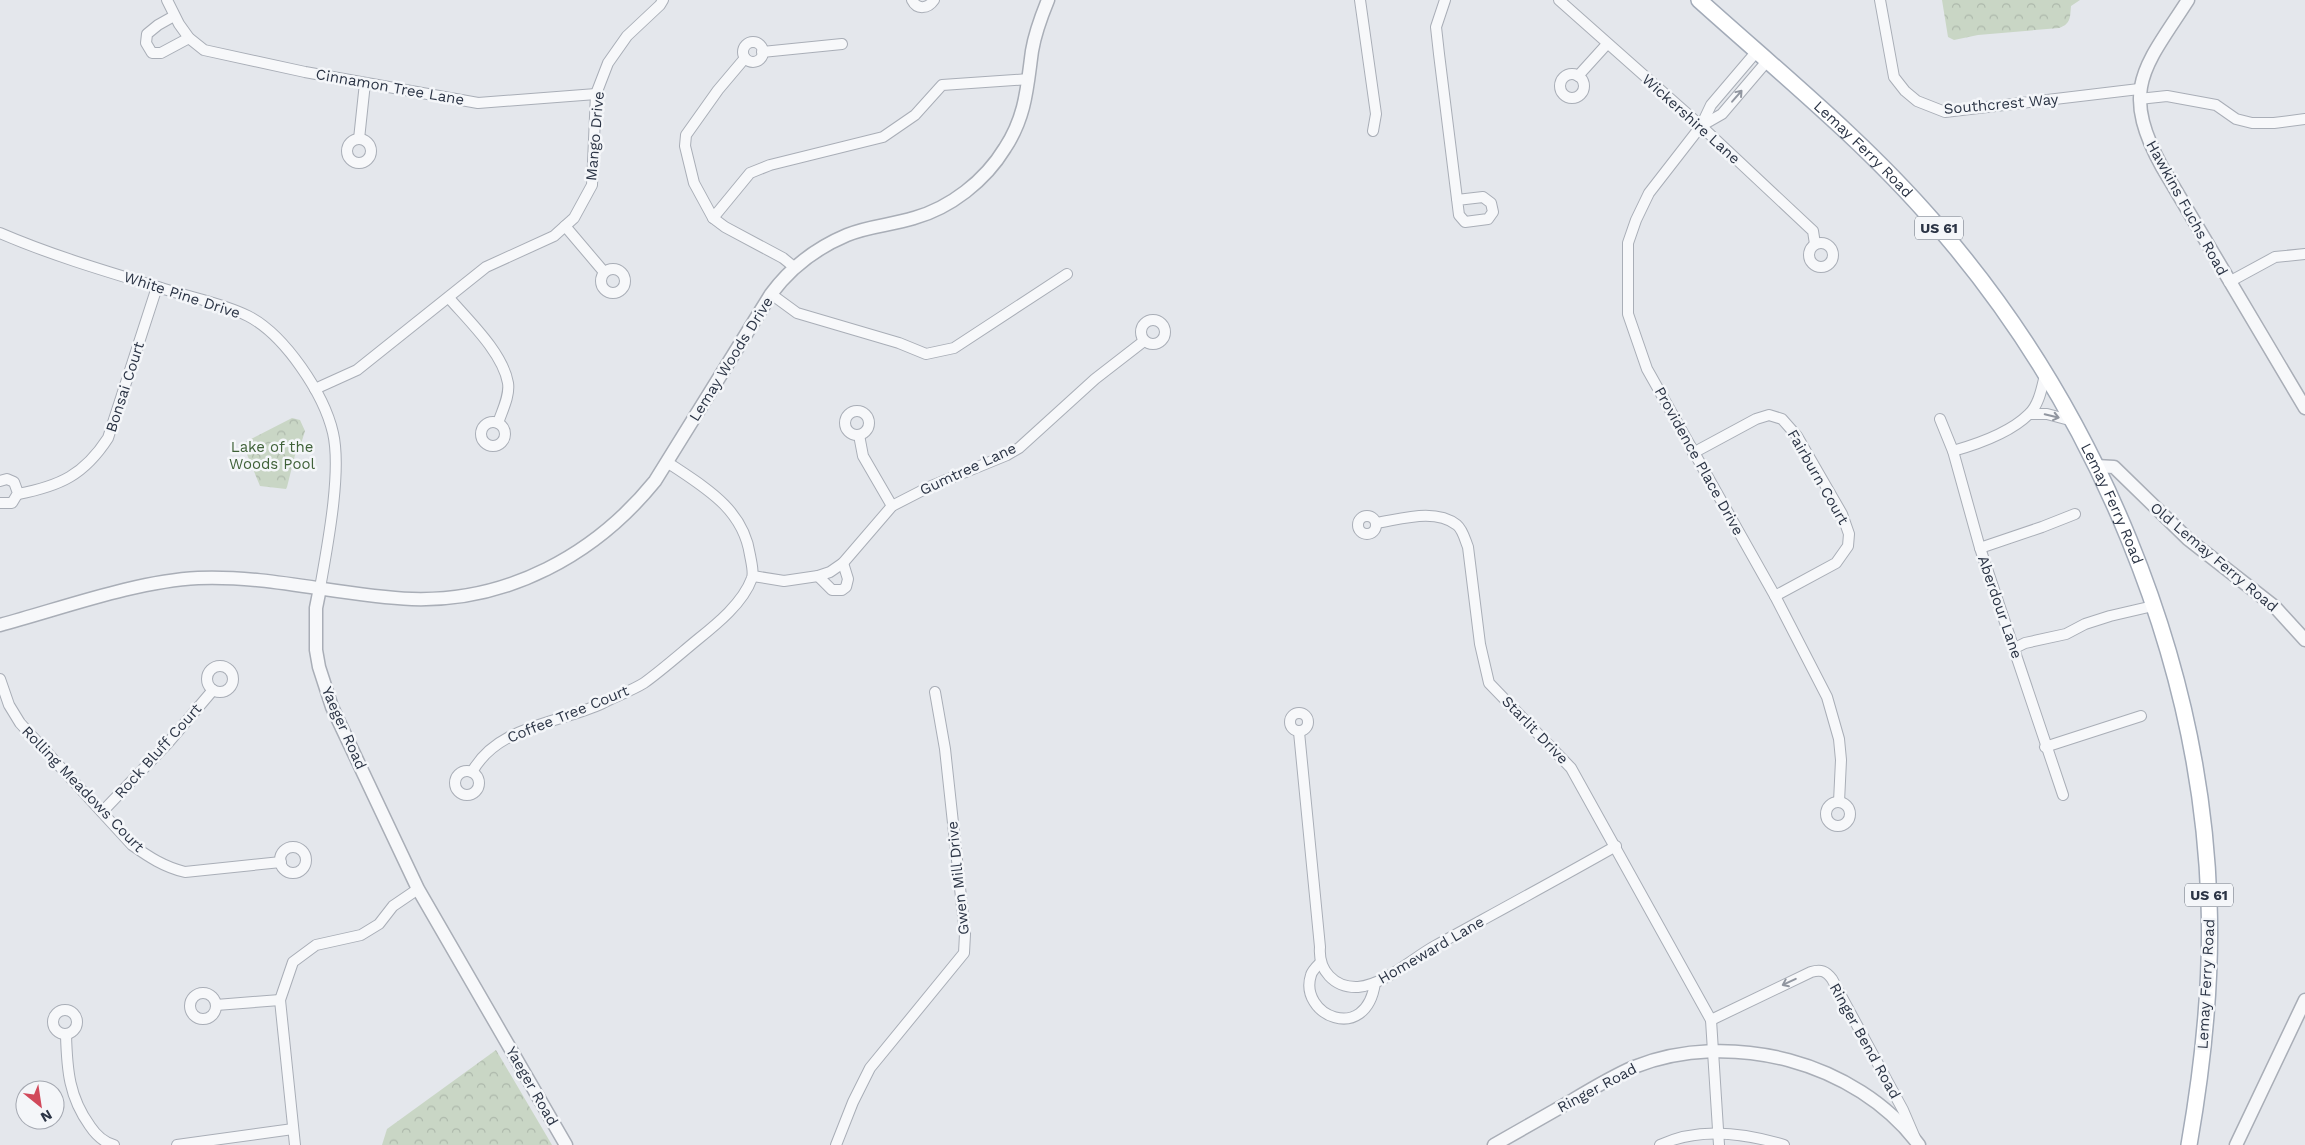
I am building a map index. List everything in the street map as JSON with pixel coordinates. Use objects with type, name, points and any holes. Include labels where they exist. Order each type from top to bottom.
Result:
[{"type":"main road","name":"Lemay Ferry Road","points":[[1699,0],[1864,149],[1936,223],[1998,303],[2045,375],[2096,466],[2124,529],[2153,606],[2177,686],[2190,744],[2201,808],[2207,863],[2210,932],[2208,996],[2202,1060],[2189,1145]]},
{"type":"street","name":"Cinnamon Tree Lane","points":[[167,0],[174,16],[189,38],[204,50],[365,83],[478,103],[596,94]]},
{"type":"street","name":"Mango Drive","points":[[315,388],[357,370],[486,267],[554,236],[574,218],[592,186],[596,94],[608,63],[627,36],[663,0]]},
{"type":"street","points":[[912,0],[918,7],[923,8],[930,6],[934,0]]},
{"type":"street","name":"Lemay Woods Drive","points":[[320,588],[392,597],[434,598],[463,596],[511,584],[562,562],[603,535],[638,501],[667,462],[770,294],[794,267],[818,250],[848,234],[914,218],[933,211],[966,191],[988,171],[1005,148],[1022,115],[1036,30],[1048,0]]},
{"type":"street","points":[[1360,0],[1376,114],[1373,131]]},
{"type":"street","points":[[1445,0],[1436,27],[1457,200]]},
{"type":"street","name":"Wickershire Lane","points":[[1558,0],[1701,126],[1813,231],[1815,244]]},
{"type":"street","name":"Southcrest Way","points":[[1880,0],[1894,77],[1904,91],[1931,108],[1945,112],[2139,94],[2166,96],[2216,105],[2236,119],[2252,123],[2274,123],[2305,119]]},
{"type":"street","name":"Hawkins Fuchs Road","points":[[2188,0],[2155,51],[2141,79],[2139,94],[2140,117],[2151,148],[2228,282],[2305,408]]},
{"type":"street","points":[[174,16],[146,34],[146,43],[152,53],[161,53],[189,38]]},
{"type":"street","points":[[750,43],[759,45],[762,52],[761,57],[757,61],[750,62],[745,58],[743,49],[750,43]]},
{"type":"street","points":[[762,52],[842,44]]},
{"type":"street","points":[[1578,76],[1607,44]]},
{"type":"street","name":"Providence Place Drive","points":[[1762,56],[1711,105],[1701,126],[1649,193],[1636,220],[1628,243],[1628,314],[1647,368],[1774,596],[1827,696],[1835,720],[1841,760],[1839,802]]},
{"type":"street","name":"Providence Place Drive","points":[[1701,126],[1722,114],[1762,56]]},
{"type":"street","points":[[745,58],[718,90],[686,135],[685,146],[694,183],[713,218],[725,227],[783,258],[794,267]]},
{"type":"street","points":[[713,218],[750,173],[759,168],[883,137],[915,114],[942,85],[1029,79]]},
{"type":"street","points":[[360,139],[365,83]]},
{"type":"street","points":[[564,226],[604,272]]},
{"type":"street","name":"White Pine Drive","points":[[0,233],[27,245],[226,307],[249,316],[282,344],[315,388],[333,435],[335,467],[332,508],[320,588]]},
{"type":"street","points":[[2228,282],[2275,257],[2305,254]]},
{"type":"street","points":[[770,294],[797,313],[899,343],[926,354],[954,348],[1067,274]]},
{"type":"street","name":"Bonsai Court","points":[[0,503],[12,503],[18,494],[46,489],[64,481],[84,468],[98,454],[108,438],[157,287]]},
{"type":"street","points":[[449,298],[488,342],[503,368],[508,383],[508,395],[498,423]]},
{"type":"street","name":"Gumtree Lane","points":[[752,576],[784,581],[818,576],[830,572],[843,563],[892,506],[929,487],[1007,455],[1019,448],[1095,379],[1144,340]]},
{"type":"street","points":[[1953,451],[1990,438],[2030,414],[2037,402],[2045,375]]},
{"type":"street","points":[[2030,414],[2047,414],[2073,422]]},
{"type":"street","name":"Fairburn Court","points":[[1693,452],[1756,419],[1769,415],[1782,419],[1797,436],[1842,514],[1850,534],[1848,546],[1836,563],[1774,596]]},
{"type":"street","name":"Aberdour Lane","points":[[1940,419],[1953,451],[1980,548],[2015,648],[2045,747],[2063,795]]},
{"type":"street","points":[[859,435],[863,456],[892,506]]},
{"type":"street","points":[[667,462],[704,487],[731,511],[740,523],[746,535],[752,576]]},
{"type":"street","name":"Old Lemay Ferry Road","points":[[2096,466],[2114,467],[2188,539],[2275,607],[2305,640]]},
{"type":"street","points":[[0,481],[14,482],[18,494]]},
{"type":"street","points":[[1980,548],[2075,514]]},
{"type":"street","name":"Starlit Drive","points":[[1376,523],[1428,515],[1442,517],[1458,526],[1468,547],[1480,644],[1489,683],[1571,768],[1711,1020],[1719,1145]]},
{"type":"street","points":[[818,576],[832,590],[842,590],[846,587],[848,579],[843,563]]},
{"type":"street","name":"Coffee Tree Court","points":[[472,772],[480,758],[497,742],[552,720],[600,704],[643,683],[720,620],[740,598],[752,576]]},
{"type":"street","points":[[0,625],[119,592],[178,580],[235,578],[320,588]]},
{"type":"street","name":"Yaeger Road","points":[[320,588],[315,630],[319,667],[341,726],[418,889],[566,1145]]},
{"type":"street","points":[[2015,648],[2026,643],[2066,634],[2094,621],[2153,606]]},
{"type":"street","name":"Rolling Meadows Court","points":[[0,680],[9,706],[20,723],[132,845],[151,859],[170,868],[185,872],[281,862]]},
{"type":"street","name":"Rock Bluff Court","points":[[102,812],[168,743],[213,690]]},
{"type":"street","name":"Gwen Mill Drive","points":[[836,1145],[853,1102],[870,1068],[964,953],[965,934],[947,764],[934,692]]},
{"type":"street","points":[[2045,747],[2141,716]]},
{"type":"street","points":[[1299,732],[1320,963],[1311,974],[1312,996],[1318,1008],[1326,1014],[1336,1018],[1349,1018],[1360,1014],[1374,996],[1375,983]]},
{"type":"street","name":"Homeward Lane","points":[[1320,963],[1330,978],[1337,983],[1358,987],[1375,983],[1433,947],[1616,846]]},
{"type":"street","points":[[295,1145],[280,1000],[287,974],[293,962],[301,954],[316,945],[360,935],[379,924],[393,906],[418,889]]},
{"type":"street","name":"Ringer Bend Road","points":[[1711,1020],[1823,967],[1832,979],[1902,1110],[1918,1144]]},
{"type":"street","points":[[216,1005],[280,1000]]},
{"type":"street","points":[[2236,1145],[2305,1000]]},
{"type":"street","points":[[66,1035],[73,1098],[80,1113],[94,1132],[102,1140],[114,1145]]},
{"type":"street","name":"Ringer Road","points":[[1494,1145],[1633,1067],[1669,1057],[1714,1051],[1765,1055],[1798,1063],[1830,1076],[1875,1103],[1898,1121],[1918,1144]]},
{"type":"street","points":[[176,1145],[293,1129]]},
{"type":"street","points":[[1660,1145],[1693,1136],[1719,1133],[1759,1137],[1784,1145]]},
{"type":"green space","points":[[1942,0],[2080,0],[2071,6],[2068,22],[2059,28],[1978,35],[1954,40],[1948,37]]},
{"type":"green space","name":"Lake of the Woods Pool","points":[[292,418],[300,420],[305,431],[299,450],[296,451],[287,487],[286,489],[260,486],[244,447],[247,445],[245,442]]},
{"type":"green space","points":[[496,1050],[552,1145],[382,1145],[387,1129]]}]
